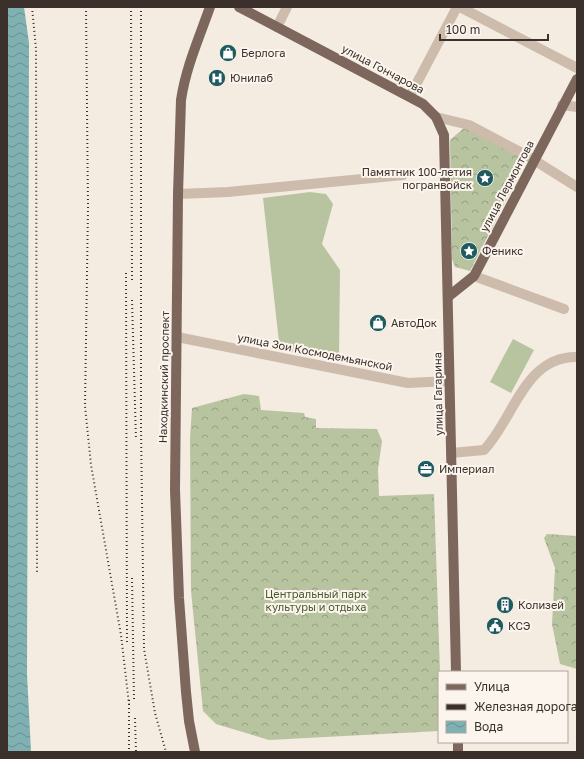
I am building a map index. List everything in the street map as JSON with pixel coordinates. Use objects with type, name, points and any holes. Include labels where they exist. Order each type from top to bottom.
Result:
[{"type":"main road","name":"Находкинский проспект","points":[[195,752],[187,700],[179,598],[175,490],[178,194],[181,100],[183,84],[193,49],[210,7]]},
{"type":"main road","name":"улица Гончарова","points":[[239,7],[410,96],[423,104],[436,117]]},
{"type":"main road","name":"улица Лермонтова","points":[[449,296],[474,276],[562,105],[577,79]]},
{"type":"main road","name":"улица Гагарина","points":[[436,117],[444,135],[445,149],[456,671]]},
{"type":"street","points":[[277,27],[287,7]]},
{"type":"street","points":[[410,96],[457,7]]},
{"type":"street","points":[[460,7],[577,68]]},
{"type":"street","points":[[562,105],[577,107]]},
{"type":"street","points":[[436,117],[469,125],[534,160],[577,187]]},
{"type":"street","points":[[178,194],[228,192],[403,175]]},
{"type":"street","points":[[474,276],[564,309]]},
{"type":"street","name":"улица Зои Космодемьянской","points":[[177,337],[408,383],[449,381]]},
{"type":"street","points":[[451,452],[484,450],[516,399],[538,372],[560,357],[577,357]]},
{"type":"green space","points":[[465,127],[501,145],[526,161],[470,271],[455,267],[452,259],[450,140]]},
{"type":"green space","points":[[310,192],[326,194],[333,204],[322,244],[340,270],[339,357],[280,351],[263,198]]},
{"type":"green space","points":[[513,339],[534,350],[511,393],[490,382]]},
{"type":"green space","name":"Центральный парк культуры и отдыха","points":[[244,394],[259,396],[261,410],[304,413],[305,417],[316,419],[316,428],[377,429],[382,441],[378,469],[379,496],[434,494],[440,671],[438,671],[438,731],[269,740],[216,724],[203,711],[191,591],[190,438],[192,408]]},
{"type":"green space","points":[[547,534],[577,536],[577,669],[560,664],[552,624],[555,568],[544,538]]},
{"type":"water","points":[[7,7],[24,7],[29,43],[27,674],[31,752],[7,752]]},
{"type":"railway","points":[[32,7],[36,49],[37,574]]},
{"type":"railway","points":[[86,7],[88,207],[85,406],[91,465],[121,635],[129,704]]},
{"type":"railway","points":[[131,7],[132,282]]},
{"type":"railway","points":[[141,7],[141,429],[144,649],[155,713],[166,752]]},
{"type":"railway","points":[[126,273],[127,642]]},
{"type":"railway","points":[[132,300],[136,440]]},
{"type":"railway","points":[[132,578],[134,700]]},
{"type":"railway","points":[[129,700],[129,752]]},
{"type":"railway","points":[[135,718],[136,752]]},
{"type":"place","name":"Берлога","points":[[228,53]]},
{"type":"place","name":"Юнилаб","points":[[217,78]]},
{"type":"place","name":"Памятник 100-летия погранвойск","points":[[485,178]]},
{"type":"place","name":"Феникс","points":[[469,251]]},
{"type":"place","name":"АвтоДок","points":[[378,323]]},
{"type":"place","name":"Империал","points":[[426,469]]},
{"type":"place","name":"Колизей","points":[[505,605]]},
{"type":"place","name":"КСЭ","points":[[495,626]]}]
